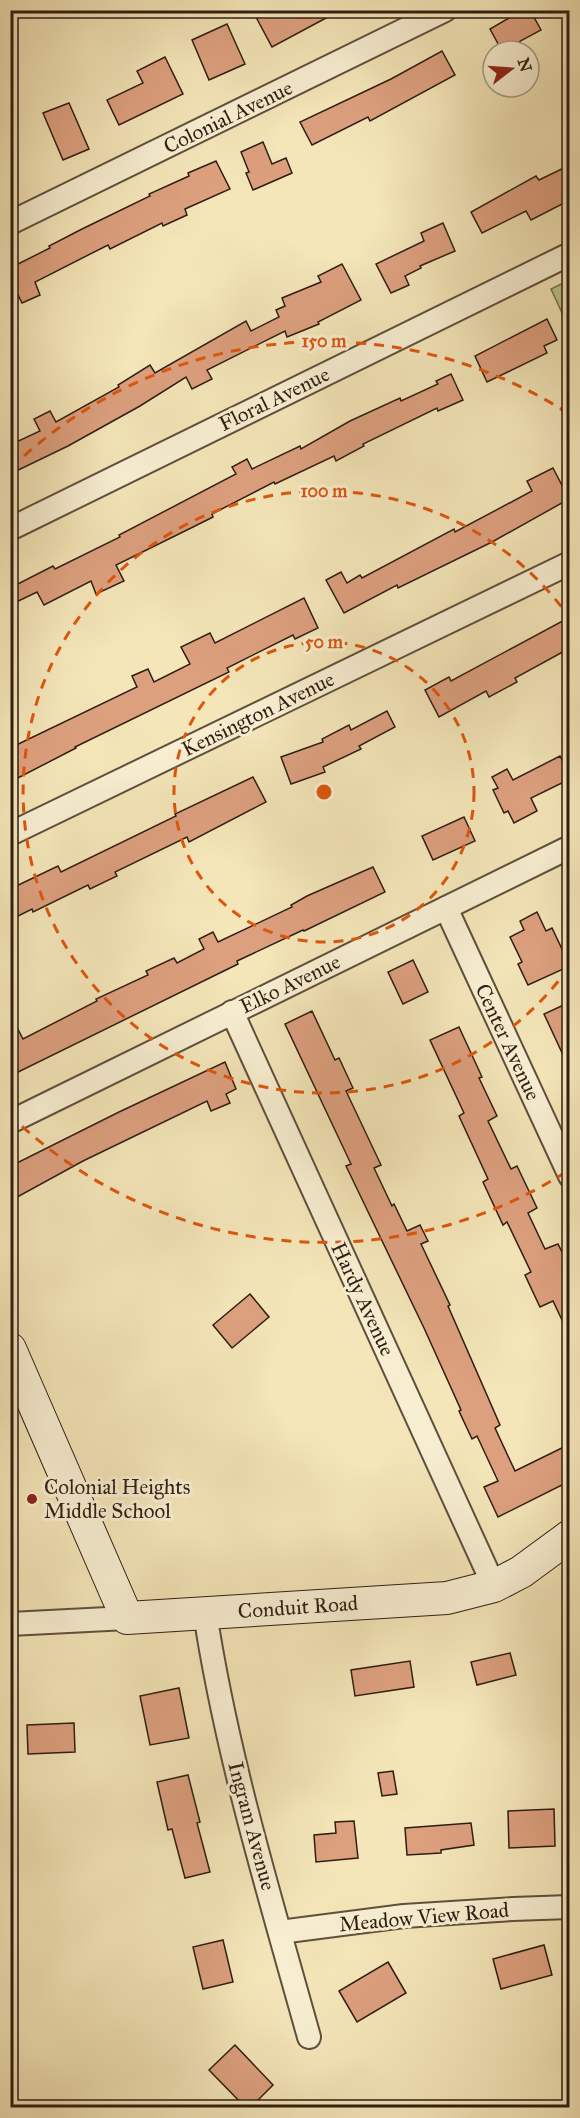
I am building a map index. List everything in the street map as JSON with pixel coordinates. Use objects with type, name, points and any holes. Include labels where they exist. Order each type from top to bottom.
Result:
[{"type":"street","name":"Colonial Avenue","points":[[10,223],[446,10]]},
{"type":"street","name":"Floral Avenue","points":[[10,529],[570,254]]},
{"type":"street","name":"Kensington Avenue","points":[[10,834],[570,563]]},
{"type":"street","name":"Elko Avenue","points":[[10,1122],[570,847]]},
{"type":"street","name":"Center Avenue","points":[[446,908],[570,1176]]},
{"type":"street","name":"Hardy Avenue","points":[[232,1012],[494,1586]]},
{"type":"street","points":[[10,1349],[127,1618]]},
{"type":"street","name":"Conduit Road","points":[[10,1624],[447,1598],[494,1586],[521,1572],[570,1536]]},
{"type":"street","name":"Ingram Avenue","points":[[205,1613],[218,1689],[242,1791],[309,2037]]},
{"type":"street","name":"Meadow View Road","points":[[280,1932],[404,1917],[570,1907]]},
{"type":"green space","points":[[569,280],[569,328],[551,289]]},
{"type":"building","points":[[269,10],[341,10],[272,47],[256,17]]},
{"type":"building","points":[[523,10],[530,10],[541,30],[524,39],[495,39],[490,29]]},
{"type":"building","points":[[227,24],[245,64],[209,80],[192,40]]},
{"type":"building","points":[[442,51],[455,75],[370,121],[368,117],[312,145],[300,122],[391,79]]},
{"type":"building","points":[[165,57],[183,94],[119,125],[107,100],[143,83],[137,71]]},
{"type":"building","points":[[69,103],[89,149],[63,160],[43,113]]},
{"type":"building","points":[[263,142],[272,164],[286,158],[292,173],[253,190],[241,152]]},
{"type":"building","points":[[216,161],[230,189],[185,209],[187,215],[163,226],[162,223],[110,249],[108,245],[35,282],[40,295],[22,303],[18,295],[10,298],[10,268],[150,196],[149,194],[189,176],[188,173]]},
{"type":"building","points":[[570,165],[570,200],[531,220],[526,211],[482,233],[471,212],[536,176],[539,180]]},
{"type":"building","points":[[443,223],[455,251],[420,266],[421,268],[405,276],[409,285],[391,293],[376,264],[424,241],[421,233]]},
{"type":"building","points":[[342,264],[361,300],[318,322],[319,324],[287,337],[285,331],[207,370],[212,379],[192,389],[186,377],[140,406],[68,446],[10,474],[10,445],[40,431],[34,419],[50,411],[56,422],[119,387],[118,385],[150,365],[155,373],[246,321],[251,331],[279,317],[276,310],[285,306],[282,298],[321,282],[318,276]]},
{"type":"building","points":[[547,319],[557,340],[544,346],[547,353],[487,382],[475,356]]},
{"type":"building","points":[[451,374],[463,400],[438,411],[437,408],[363,444],[364,446],[336,461],[334,456],[275,484],[274,482],[212,514],[213,517],[116,565],[124,581],[96,594],[91,581],[44,605],[37,592],[10,605],[10,588],[53,566],[55,569],[120,537],[119,535],[236,474],[232,467],[247,459],[252,469],[300,446],[301,449],[350,421],[400,398],[401,401],[438,384],[436,381]]},
{"type":"building","points":[[553,468],[569,499],[492,542],[398,588],[397,585],[344,613],[326,580],[341,572],[347,583],[360,575],[362,578],[532,491],[527,481]]},
{"type":"building","points":[[304,598],[318,628],[295,639],[293,635],[227,668],[229,672],[75,747],[10,782],[10,748],[137,687],[132,676],[148,669],[154,682],[190,664],[181,647],[210,633],[215,643]]},
{"type":"building","points":[[570,617],[570,648],[515,678],[517,682],[489,697],[486,691],[439,717],[425,690],[449,677],[451,681]]},
{"type":"building","points":[[387,711],[395,727],[359,746],[361,749],[323,767],[325,772],[291,784],[281,757],[323,742],[322,739],[349,725],[351,730]]},
{"type":"building","points":[[560,756],[570,779],[531,798],[537,811],[514,823],[508,811],[504,813],[493,790],[498,788],[492,777],[507,769],[513,780]]},
{"type":"building","points":[[253,777],[266,802],[189,842],[187,837],[115,872],[117,876],[90,889],[88,885],[33,912],[32,909],[10,920],[10,889],[58,866],[61,872]]},
{"type":"building","points":[[464,817],[475,841],[433,860],[422,836]]},
{"type":"building","points":[[373,867],[385,892],[237,961],[238,964],[10,1076],[10,1014],[23,1039],[97,1001],[96,999],[148,975],[146,971],[174,958],[177,963],[204,949],[199,939],[213,932],[218,942],[292,907],[291,905],[307,896]]},
{"type":"building","points":[[537,912],[546,931],[552,928],[570,966],[528,985],[518,964],[522,962],[510,937],[524,930],[520,921]]},
{"type":"building","points":[[413,960],[428,992],[403,1004],[388,972]]},
{"type":"building","points":[[570,1002],[570,1070],[544,1014]]},
{"type":"building","points":[[312,1011],[335,1060],[339,1058],[353,1088],[346,1091],[381,1165],[374,1168],[392,1206],[394,1204],[407,1231],[420,1225],[428,1241],[421,1244],[450,1305],[448,1306],[500,1425],[495,1428],[515,1471],[570,1444],[570,1481],[498,1517],[484,1487],[498,1481],[477,1436],[472,1439],[424,1328],[346,1166],[351,1164],[285,1024]]},
{"type":"building","points":[[459,1027],[497,1116],[488,1121],[511,1169],[517,1166],[537,1208],[528,1213],[545,1249],[558,1244],[570,1268],[570,1337],[553,1301],[540,1307],[525,1275],[531,1272],[507,1222],[503,1225],[483,1182],[488,1179],[459,1116],[464,1113],[430,1040]]},
{"type":"building","points":[[225,1062],[236,1089],[226,1094],[230,1103],[211,1111],[207,1101],[83,1161],[10,1201],[10,1156],[15,1164]]},
{"type":"building","points":[[250,1294],[269,1317],[232,1348],[213,1325]]},
{"type":"building","points":[[510,1653],[516,1675],[477,1685],[471,1662]]},
{"type":"building","points":[[410,1661],[414,1687],[355,1696],[351,1670]]},
{"type":"building","points":[[179,1688],[189,1738],[150,1745],[140,1696]]},
{"type":"building","points":[[74,1723],[75,1752],[28,1754],[27,1725]]},
{"type":"building","points":[[393,1771],[397,1794],[382,1796],[378,1773]]},
{"type":"building","points":[[188,1775],[200,1822],[197,1823],[210,1872],[185,1878],[172,1829],[168,1830],[157,1782]]},
{"type":"building","points":[[554,1809],[555,1846],[509,1848],[508,1811]]},
{"type":"building","points":[[354,1821],[358,1858],[316,1862],[314,1835],[336,1833],[335,1822]]},
{"type":"building","points":[[471,1823],[474,1845],[441,1850],[441,1853],[407,1855],[405,1828]]},
{"type":"building","points":[[223,1940],[233,1982],[203,1989],[193,1947]]},
{"type":"building","points":[[544,1945],[552,1975],[501,1989],[493,1959]]},
{"type":"building","points":[[388,1962],[406,1993],[357,2022],[339,1991]]},
{"type":"building","points":[[235,2045],[273,2085],[250,2108],[246,2108],[209,2070]]},
{"type":"place","name":"Colonial Heights Middle School","points":[[32,1499]]}]
